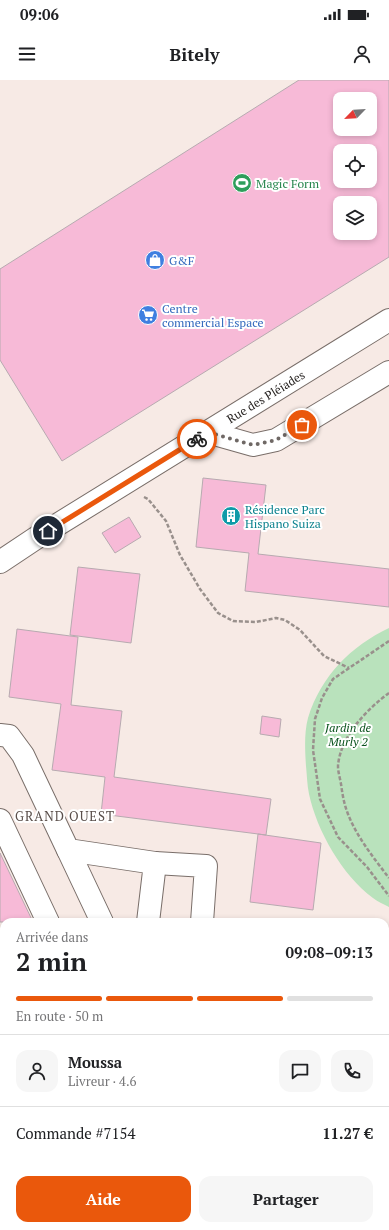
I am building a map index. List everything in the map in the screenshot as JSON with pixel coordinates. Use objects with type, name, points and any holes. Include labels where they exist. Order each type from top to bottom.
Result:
[{"type":"street","name":"Rue des Pléiades","points":[[0,562],[36,538],[389,320]]},
{"type":"street","points":[[207,432],[253,445],[276,440],[389,372]]},
{"type":"street","points":[[0,735],[9,736],[23,755],[100,918]]},
{"type":"street","points":[[0,820],[46,918]]},
{"type":"street","points":[[68,850],[155,863],[206,866],[202,918]]},
{"type":"street","points":[[148,918],[155,863]]},
{"type":"path","points":[[122,485],[148,499],[166,522],[180,555],[200,589],[218,613],[233,621],[256,622],[276,618],[286,620],[300,630],[324,656],[349,668]]},
{"type":"path","points":[[389,641],[333,679],[322,698],[315,719],[313,750],[320,799],[338,837],[367,867],[389,896]]},
{"type":"path","points":[[389,693],[375,703],[357,723],[343,746],[338,766],[345,806],[355,828],[372,856],[389,878]]},
{"type":"green space","name":"Jardin de Murly 2","points":[[389,628],[389,907],[377,901],[362,888],[341,865],[332,851],[318,823],[309,794],[307,784],[305,742],[308,718],[321,689],[329,676],[350,653],[375,635]]},
{"type":"building","name":"Centre commercial Espace","points":[[299,80],[389,80],[389,257],[62,461],[0,360],[0,269]]},
{"type":"building","name":"Résidence Parc Hispano Suiza","points":[[203,478],[266,485],[258,554],[389,569],[389,607],[245,591],[249,553],[196,547]]},
{"type":"building","points":[[129,517],[141,537],[115,553],[102,533]]},
{"type":"building","points":[[78,567],[140,574],[131,643],[70,635]]},
{"type":"building","points":[[17,629],[78,637],[71,705],[122,711],[114,777],[271,799],[266,835],[101,814],[105,777],[52,770],[61,704],[9,697]]},
{"type":"building","points":[[262,716],[281,719],[279,737],[260,734]]},
{"type":"building","points":[[258,834],[321,843],[313,910],[250,902]]},
{"type":"building","points":[[0,853],[31,918],[0,918]]},
{"type":"way so far","points":[[197,439],[207,432],[253,445],[276,440],[302,425]]},
{"type":"place","name":"Magic Form","points":[[242,183]]},
{"type":"place","name":"G&F","points":[[155,260]]},
{"type":"place","name":"Centre commercial Espace","points":[[148,315]]},
{"type":"place","name":"Résidence Parc Hispano Suiza","points":[[231,516]]},
{"type":"district","name":"GRAND OUEST","points":[[65,816]]},
{"type":"route","points":[[48,531],[197,439]]}]
